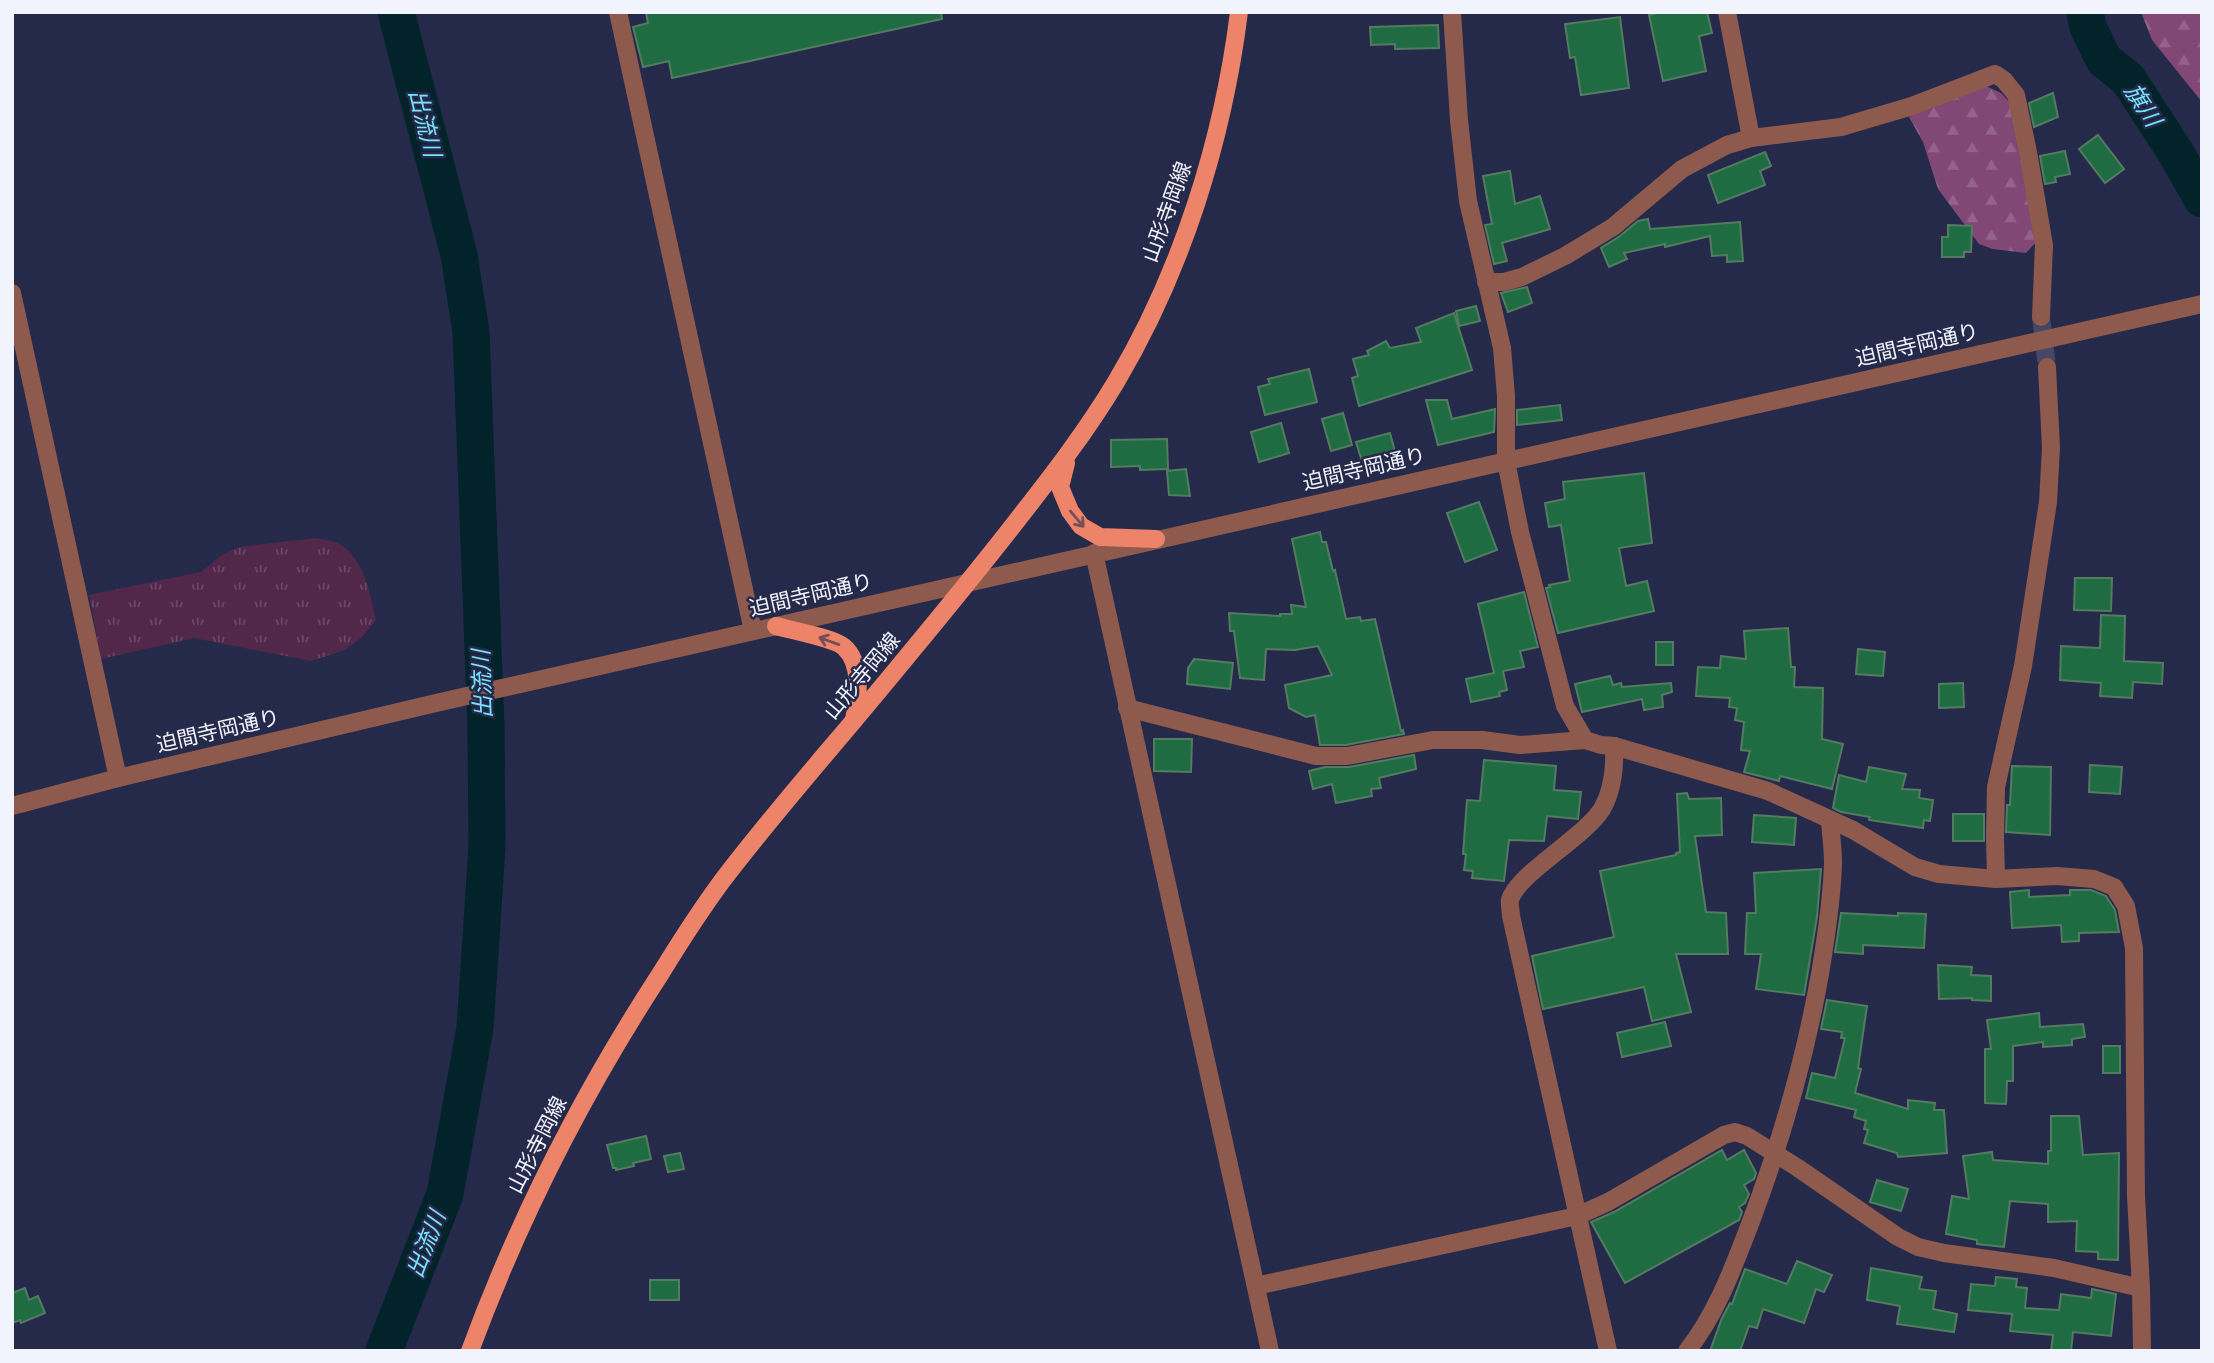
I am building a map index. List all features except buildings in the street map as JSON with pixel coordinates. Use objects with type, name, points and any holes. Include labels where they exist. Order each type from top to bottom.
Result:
[{"type":"main road","name":"山形寺岡線","points":[[470,1351],[516,1237],[572,1124],[621,1035],[720,884],[769,821],[970,582],[1067,456],[1116,382],[1158,303],[1216,141],[1233,59],[1239,12]]},
{"type":"main road","points":[[1067,456],[1060,487],[1069,511],[1081,526],[1100,537],[1156,539]]},
{"type":"main road","points":[[776,626],[843,646],[854,665],[858,694],[854,720]]},
{"type":"street","points":[[618,12],[753,631]]},
{"type":"street","points":[[1452,12],[1459,120],[1468,201],[1502,348],[1506,396],[1506,461],[1520,532],[1562,697],[1570,717],[1585,740]]},
{"type":"street","points":[[1727,12],[1751,138]]},
{"type":"street","points":[[1486,282],[1504,282],[1565,256],[1613,227],[1682,169],[1727,145],[1751,138],[1841,127],[1912,106],[1995,74],[2004,80],[2016,95],[2028,152],[2043,245],[2041,317]]},
{"type":"street","points":[[12,293],[118,778]]},
{"type":"street","name":"迫間寺岡通り","points":[[12,806],[118,778],[436,703],[2202,304]]},
{"type":"street","points":[[1996,879],[1996,787],[2023,666],[2048,502],[2051,448],[2047,367]]},
{"type":"street","points":[[1094,553],[1270,1351]]},
{"type":"street","points":[[1128,708],[1316,756],[1347,756],[1433,740],[1482,740],[1520,745],[1585,740],[1768,791],[1853,830],[1914,867],[1939,874],[1996,879],[2057,876],[2094,880],[2114,887],[2126,906],[2134,948],[2136,1196],[2142,1351]]},
{"type":"street","points":[[1608,1351],[1511,916],[1510,900],[1531,874],[1587,827],[1602,809],[1612,785],[1614,746]]},
{"type":"street","points":[[1686,1351],[1702,1332],[1715,1309],[1776,1155],[1812,1017],[1825,941],[1833,863],[1830,821]]},
{"type":"street","points":[[1256,1286],[1577,1216],[1608,1202],[1724,1135],[1735,1132],[1747,1136],[1798,1168],[1898,1237],[1918,1247],[2054,1268],[2141,1288]]},
{"type":"green space","points":[[2141,12],[2202,12],[2202,102],[2152,40]]},
{"type":"green space","points":[[1986,86],[2001,93],[2013,106],[2037,241],[2026,253],[1993,249],[1979,244],[1938,189],[1923,142],[1909,117]]},
{"type":"green space","points":[[316,538],[336,542],[347,550],[360,567],[371,599],[376,620],[362,637],[345,650],[311,661],[194,638],[101,659],[89,595],[201,572],[222,555],[240,547]]},
{"type":"waterway","name":"出流川","points":[[384,1351],[445,1194],[475,1028],[487,847],[486,727],[471,332],[459,255],[396,12]]},
{"type":"waterway","name":"旗川","points":[[2085,12],[2088,27],[2104,60],[2128,79],[2202,199]]},
{"type":"tunnel","points":[[2041,317],[2047,367]]}]
